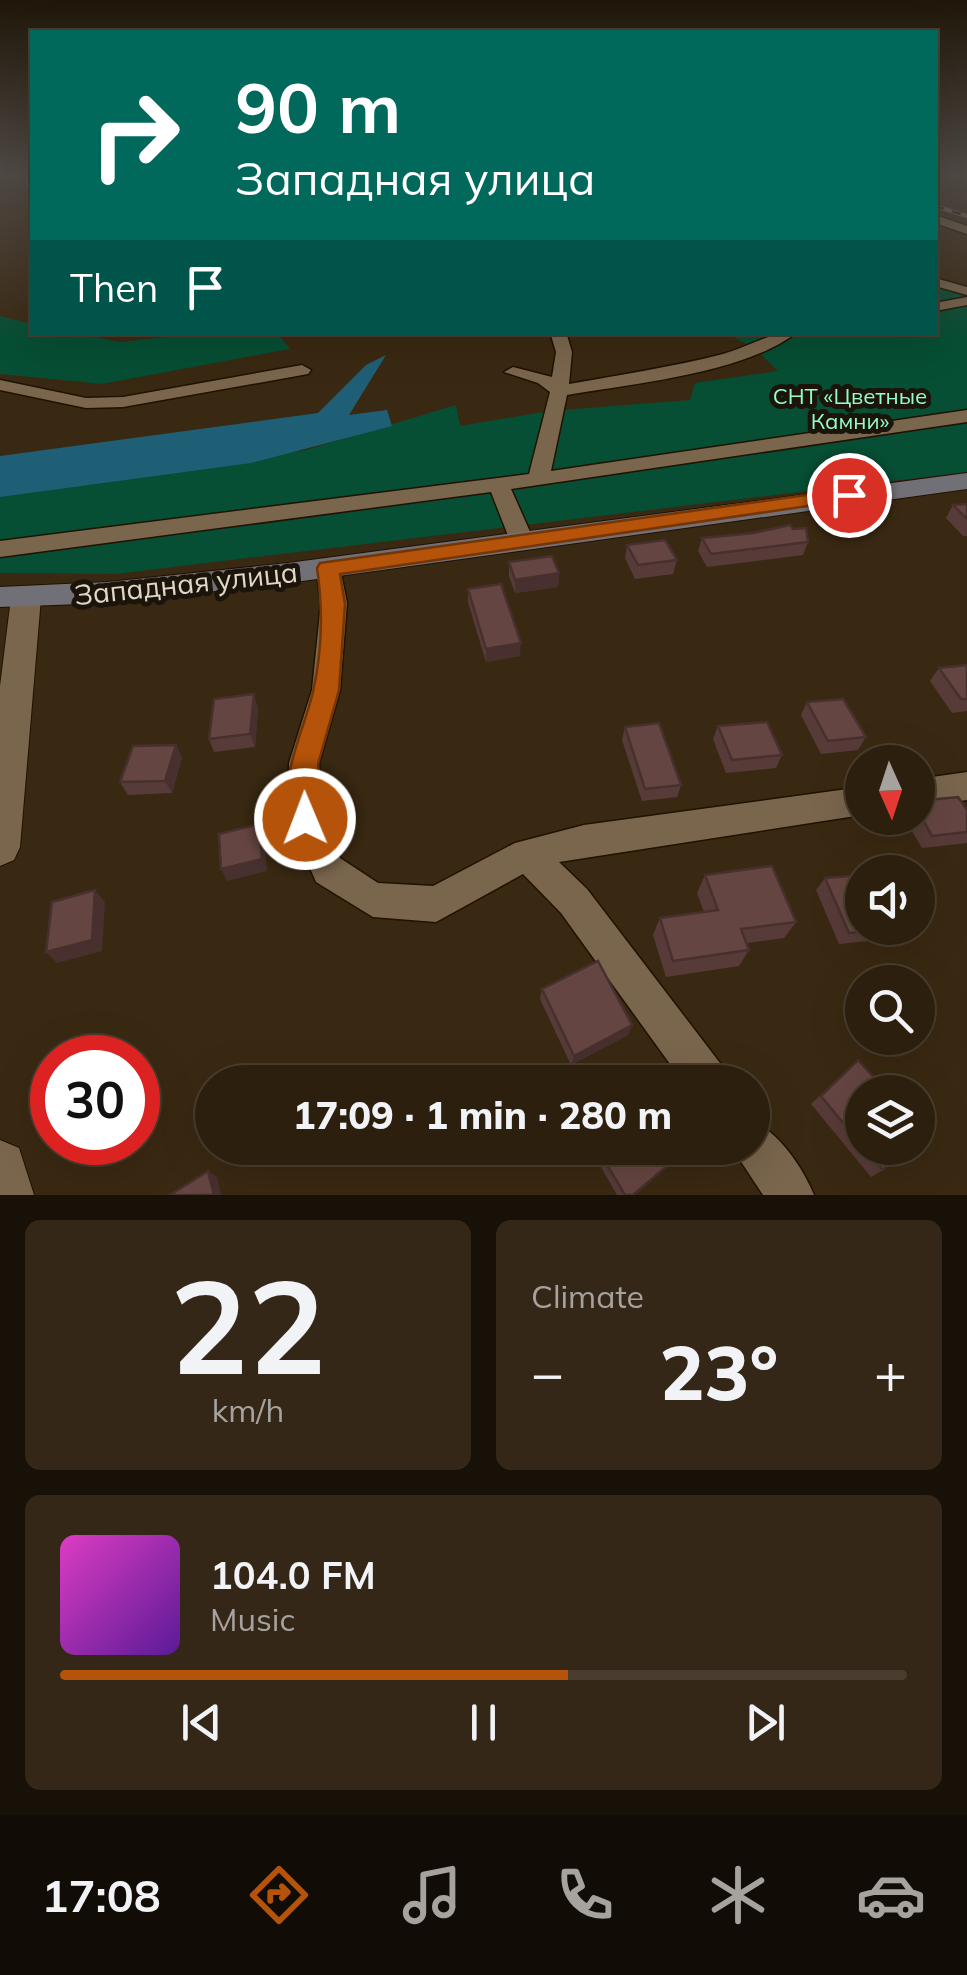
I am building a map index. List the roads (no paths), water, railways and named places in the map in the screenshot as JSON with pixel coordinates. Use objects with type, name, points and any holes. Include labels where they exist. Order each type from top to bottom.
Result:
[{"type":"main road","name":"Западная улица","points":[[13,597],[136,591],[328,568],[745,508],[967,482]]},
{"type":"street","points":[[938,283],[967,291]]},
{"type":"street","points":[[938,306],[967,301]]},
{"type":"street","points":[[540,476],[559,391],[564,352],[559,335]]},
{"type":"street","points":[[513,372],[544,379],[559,391],[692,368],[747,353],[783,335]]},
{"type":"street","points":[[0,385],[86,403],[123,402],[302,370]]},
{"type":"street","points":[[0,548],[967,416]]},
{"type":"street","points":[[498,483],[522,542]]},
{"type":"street","points":[[328,568],[334,604],[326,690],[304,764],[305,819],[328,870],[373,900],[436,904],[526,854],[584,840],[845,803]]},
{"type":"street","points":[[0,847],[13,597]]},
{"type":"street","points":[[935,791],[967,786]]},
{"type":"street","points":[[526,854],[574,901],[695,1065]]},
{"type":"street","points":[[768,1165],[791,1195]]},
{"type":"street","points":[[0,1167],[7,1195]]},
{"type":"water","points":[[386,355],[349,415],[387,410],[392,426],[251,463],[0,497],[0,456],[318,413],[366,365]]},
{"type":"park label","name":"СНТ «Цветные Камни»","points":[[850,408]]}]
